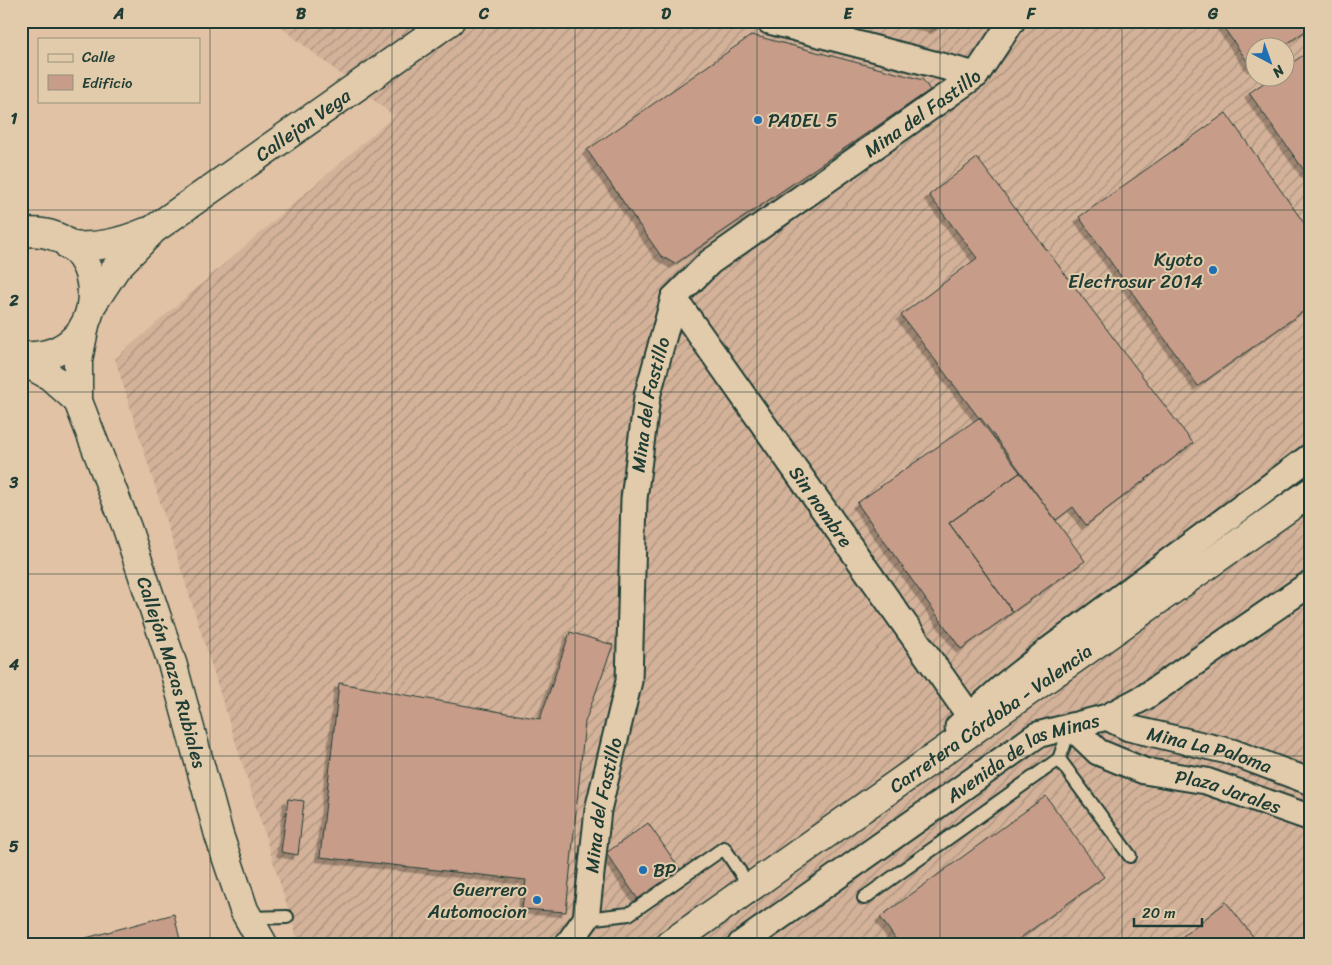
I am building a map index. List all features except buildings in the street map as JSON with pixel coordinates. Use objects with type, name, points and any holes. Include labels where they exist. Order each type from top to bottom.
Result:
[{"type":"main road","name":"Callejon Vega","points":[[154,228],[450,21]]},
{"type":"main road","points":[[69,246],[97,247],[113,244],[154,228]]},
{"type":"main road","points":[[21,358],[38,357],[62,348],[75,339],[116,268],[154,228]]},
{"type":"main road","points":[[21,233],[49,235],[69,246],[82,259],[91,275],[89,314],[78,360],[78,401]]},
{"type":"main road","points":[[21,358],[50,376],[78,401]]},
{"type":"main road","name":"Callejón Mazas Rubiales","points":[[78,401],[127,528],[173,666],[219,835],[248,918],[263,944]]},
{"type":"main road","name":"Carretera Córdoba - Valencia","points":[[670,944],[1311,492]]},
{"type":"street","points":[[769,21],[976,75]]},
{"type":"street","name":"Mina del Fastillo","points":[[568,944],[586,919],[598,810],[629,681],[634,499],[646,398],[674,298],[710,262],[976,75],[1012,21]]},
{"type":"street","name":"Sin nombre","points":[[674,298],[969,715]]},
{"type":"street","points":[[919,768],[969,715],[1049,650],[1311,456]]},
{"type":"street","name":"Avenida de las Minas","points":[[741,944],[1037,735],[1107,717],[1145,697],[1309,588]]},
{"type":"street","name":"Mina La Paloma","points":[[1107,717],[1129,728],[1232,752],[1311,782]]},
{"type":"street","name":"Plaza Jarales","points":[[1071,726],[1098,752],[1144,771],[1206,781],[1311,818]]},
{"type":"lane","points":[[864,898],[1058,759],[1071,726]]},
{"type":"lane","points":[[1058,759],[1130,856]]},
{"type":"lane","points":[[586,919],[629,914],[724,848],[750,887]]},
{"type":"lane","points":[[248,918],[287,917]]},
{"type":"shaded area","points":[[273,21],[1311,21],[1311,944],[299,944],[115,359],[394,116]]},
{"type":"place","name":"PADEL 5","points":[[758,120]]},
{"type":"place","name":"Kyoto Electrosur 2014","points":[[1213,270]]},
{"type":"place","name":"BP","points":[[643,870]]},
{"type":"place","name":"Guerrero Automocion","points":[[537,900]]}]
